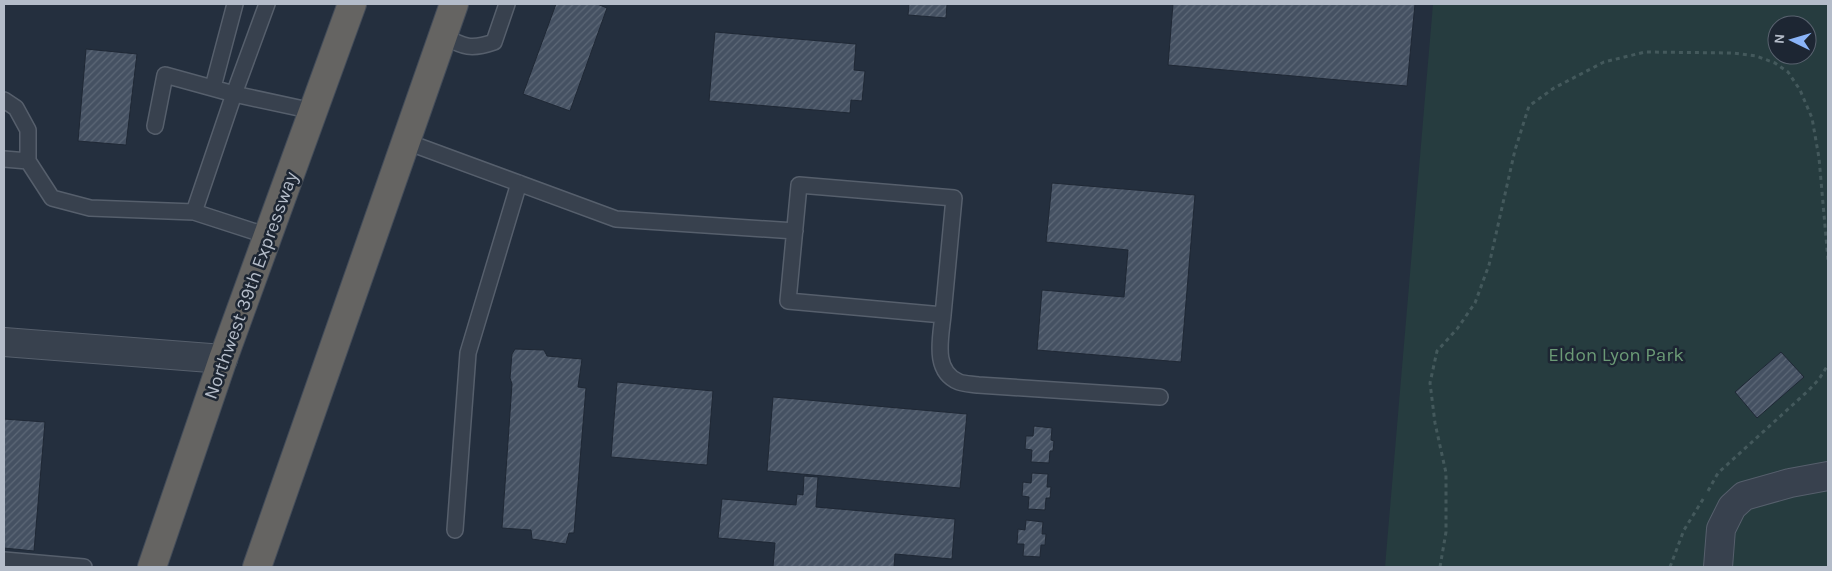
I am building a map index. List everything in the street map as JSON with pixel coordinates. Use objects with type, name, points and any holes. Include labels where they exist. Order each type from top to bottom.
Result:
[{"type":"highway","name":"Northwest 39th Expressway","points":[[152,567],[223,359],[352,4]]},
{"type":"highway","points":[[258,567],[454,4]]},
{"type":"street","points":[[4,342],[223,359]]},
{"type":"street","points":[[1718,567],[1721,529],[1732,507],[1744,496],[1790,483],[1828,476]]},
{"type":"lane","points":[[214,87],[235,4]]},
{"type":"lane","points":[[194,212],[267,4]]},
{"type":"lane","points":[[443,36],[464,47],[479,47],[494,42],[508,4]]},
{"type":"lane","points":[[155,126],[165,75],[234,94],[313,111]]},
{"type":"lane","points":[[4,100],[16,108],[28,130],[28,162],[52,198],[90,208],[194,212],[268,236]]},
{"type":"lane","points":[[407,142],[616,219],[794,231]]},
{"type":"lane","points":[[4,159],[28,162]]},
{"type":"lane","points":[[455,530],[468,353],[519,183]]},
{"type":"lane","points":[[943,315],[788,301],[799,185],[954,198],[943,315],[939,351],[947,374],[959,382],[978,385],[1160,397]]},
{"type":"lane","points":[[4,560],[84,567]]},
{"type":"path","points":[[1440,567],[1446,532],[1446,473],[1435,422],[1430,383],[1437,351],[1457,329],[1475,303],[1489,265],[1515,150],[1529,106],[1554,88],[1604,62],[1645,52],[1733,53],[1756,56],[1775,62],[1788,72],[1800,90],[1812,118],[1819,158],[1828,260]]},
{"type":"path","points":[[1670,567],[1684,530],[1718,473],[1809,390],[1828,365]]},
{"type":"green space","name":"Eldon Lyon Park","points":[[1433,4],[1828,4],[1828,567],[1385,567]]},
{"type":"building","points":[[556,4],[597,4],[607,8],[570,111],[523,94]]},
{"type":"building","points":[[909,4],[947,4],[946,18],[908,15]]},
{"type":"building","points":[[1173,4],[1415,4],[1407,86],[1168,65]]},
{"type":"building","points":[[715,32],[856,44],[854,70],[865,71],[862,101],[851,100],[850,113],[709,101]]},
{"type":"building","points":[[86,49],[137,54],[126,145],[78,141]]},
{"type":"building","points":[[1052,183],[1195,195],[1181,362],[1037,350],[1042,290],[1124,297],[1128,250],[1046,242]]},
{"type":"building","points":[[515,349],[544,350],[547,356],[582,359],[578,387],[586,388],[574,533],[569,533],[566,544],[532,539],[531,530],[502,528],[512,384],[510,378],[512,354]]},
{"type":"building","points":[[1781,352],[1804,377],[1757,418],[1735,392]]},
{"type":"building","points":[[617,382],[713,391],[707,465],[611,457]]},
{"type":"building","points":[[773,397],[967,414],[960,488],[767,471]]},
{"type":"building","points":[[4,419],[45,422],[34,551],[4,548]]},
{"type":"building","points":[[1034,426],[1052,428],[1051,440],[1054,441],[1053,451],[1050,451],[1049,463],[1031,462],[1032,450],[1025,449],[1026,436],[1033,436]]},
{"type":"building","points":[[1032,473],[1048,474],[1047,487],[1051,487],[1050,498],[1046,498],[1045,510],[1028,509],[1029,497],[1022,496],[1023,482],[1031,483]]},
{"type":"building","points":[[804,476],[818,477],[816,507],[955,519],[952,559],[895,554],[894,567],[773,567],[775,543],[718,538],[722,499],[796,505],[797,494],[803,495]]},
{"type":"building","points":[[1026,520],[1043,522],[1042,534],[1046,534],[1045,545],[1041,545],[1040,557],[1023,556],[1024,544],[1017,544],[1018,529],[1025,530]]}]
